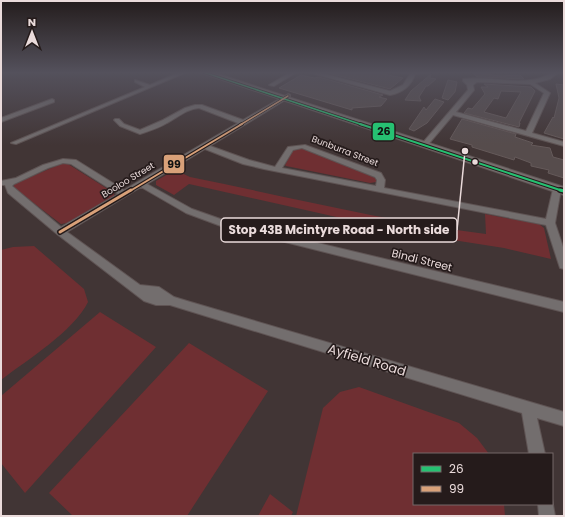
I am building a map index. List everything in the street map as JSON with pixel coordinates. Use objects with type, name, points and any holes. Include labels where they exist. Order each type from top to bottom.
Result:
[{"type":"main road","points":[[279,96],[562,189]]},
{"type":"main road","points":[[280,96],[285,98]]},
{"type":"street","points":[[14,143],[127,96]]},
{"type":"street","points":[[426,144],[466,96]]},
{"type":"street","points":[[528,134],[546,96]]},
{"type":"street","name":"Booloo Street","points":[[60,232],[285,98]]},
{"type":"street","points":[[1,120],[52,101]]},
{"type":"street","points":[[117,120],[122,125],[140,132],[167,121],[176,114],[193,106],[200,106],[244,123]]},
{"type":"street","points":[[451,114],[564,144]]},
{"type":"street","points":[[205,146],[246,162],[550,223]]},
{"type":"street","name":"Bunburra Street","points":[[278,169],[290,148],[303,146],[378,175],[381,180],[380,190]]},
{"type":"street","points":[[6,183],[57,162],[68,160],[124,194]]},
{"type":"street","name":"Ayfield Road","points":[[6,183],[10,191],[60,232],[138,289],[150,300],[170,300],[564,419]]},
{"type":"street","name":"Bindi Street","points":[[141,184],[189,211],[224,224],[564,307]]},
{"type":"street","points":[[562,189],[550,223],[564,265]]},
{"type":"street","points":[[528,408],[537,453]]},
{"type":"street","points":[[546,505],[547,516]]},
{"type":"shaded area","points":[[294,148],[301,148],[374,176],[377,179],[376,182],[370,183],[286,166],[285,165]]},
{"type":"shaded area","points":[[63,163],[68,164],[114,193],[114,196],[72,222],[61,224],[14,188],[14,184]]},
{"type":"shaded area","points":[[175,170],[190,177],[375,216],[449,229],[486,234],[485,214],[539,224],[544,228],[551,259],[504,248],[408,233],[189,184],[174,195],[156,185],[156,181]]},
{"type":"shaded area","points":[[34,246],[84,289],[88,302],[72,324],[61,334],[1,380],[1,250],[13,247]]},
{"type":"shaded area","points":[[100,312],[156,347],[25,493],[1,463],[1,396]]},
{"type":"shaded area","points":[[189,343],[268,391],[187,516],[73,516],[49,493]]},
{"type":"shaded area","points":[[359,387],[459,423],[477,438],[488,453],[413,453],[413,505],[504,505],[505,516],[296,516],[323,408],[340,392]]},
{"type":"shaded area","points":[[270,494],[293,512],[291,516],[258,516]]},
{"type":"building","points":[[306,96],[381,96],[379,97],[387,99],[381,106],[352,108],[352,110]]},
{"type":"building","points":[[408,96],[420,96],[421,101],[405,100]]},
{"type":"building","points":[[443,96],[451,96],[448,100],[442,98]]},
{"type":"building","points":[[483,96],[499,96],[498,99],[494,98],[484,112],[506,118],[519,96],[532,96],[519,123],[519,127],[464,113],[468,108],[472,109]]},
{"type":"building","points":[[559,96],[564,96],[564,139],[544,133],[553,117],[554,118]]},
{"type":"building","points":[[435,99],[444,102],[427,123],[414,131],[409,129],[424,107],[426,110]]},
{"type":"building","points":[[462,119],[516,134],[515,137],[533,143],[531,145],[550,148],[553,157],[564,160],[564,178],[548,173],[549,170],[531,166],[531,163],[515,157],[514,160],[450,139]]},
{"type":"transit line","name":"26","points":[[276,96],[564,191]]},
{"type":"transit line","name":"99","points":[[60,232],[288,96]]},
{"type":"place","name":"Stop 43B Mcintyre Road - North side","points":[[465,151]]}]
